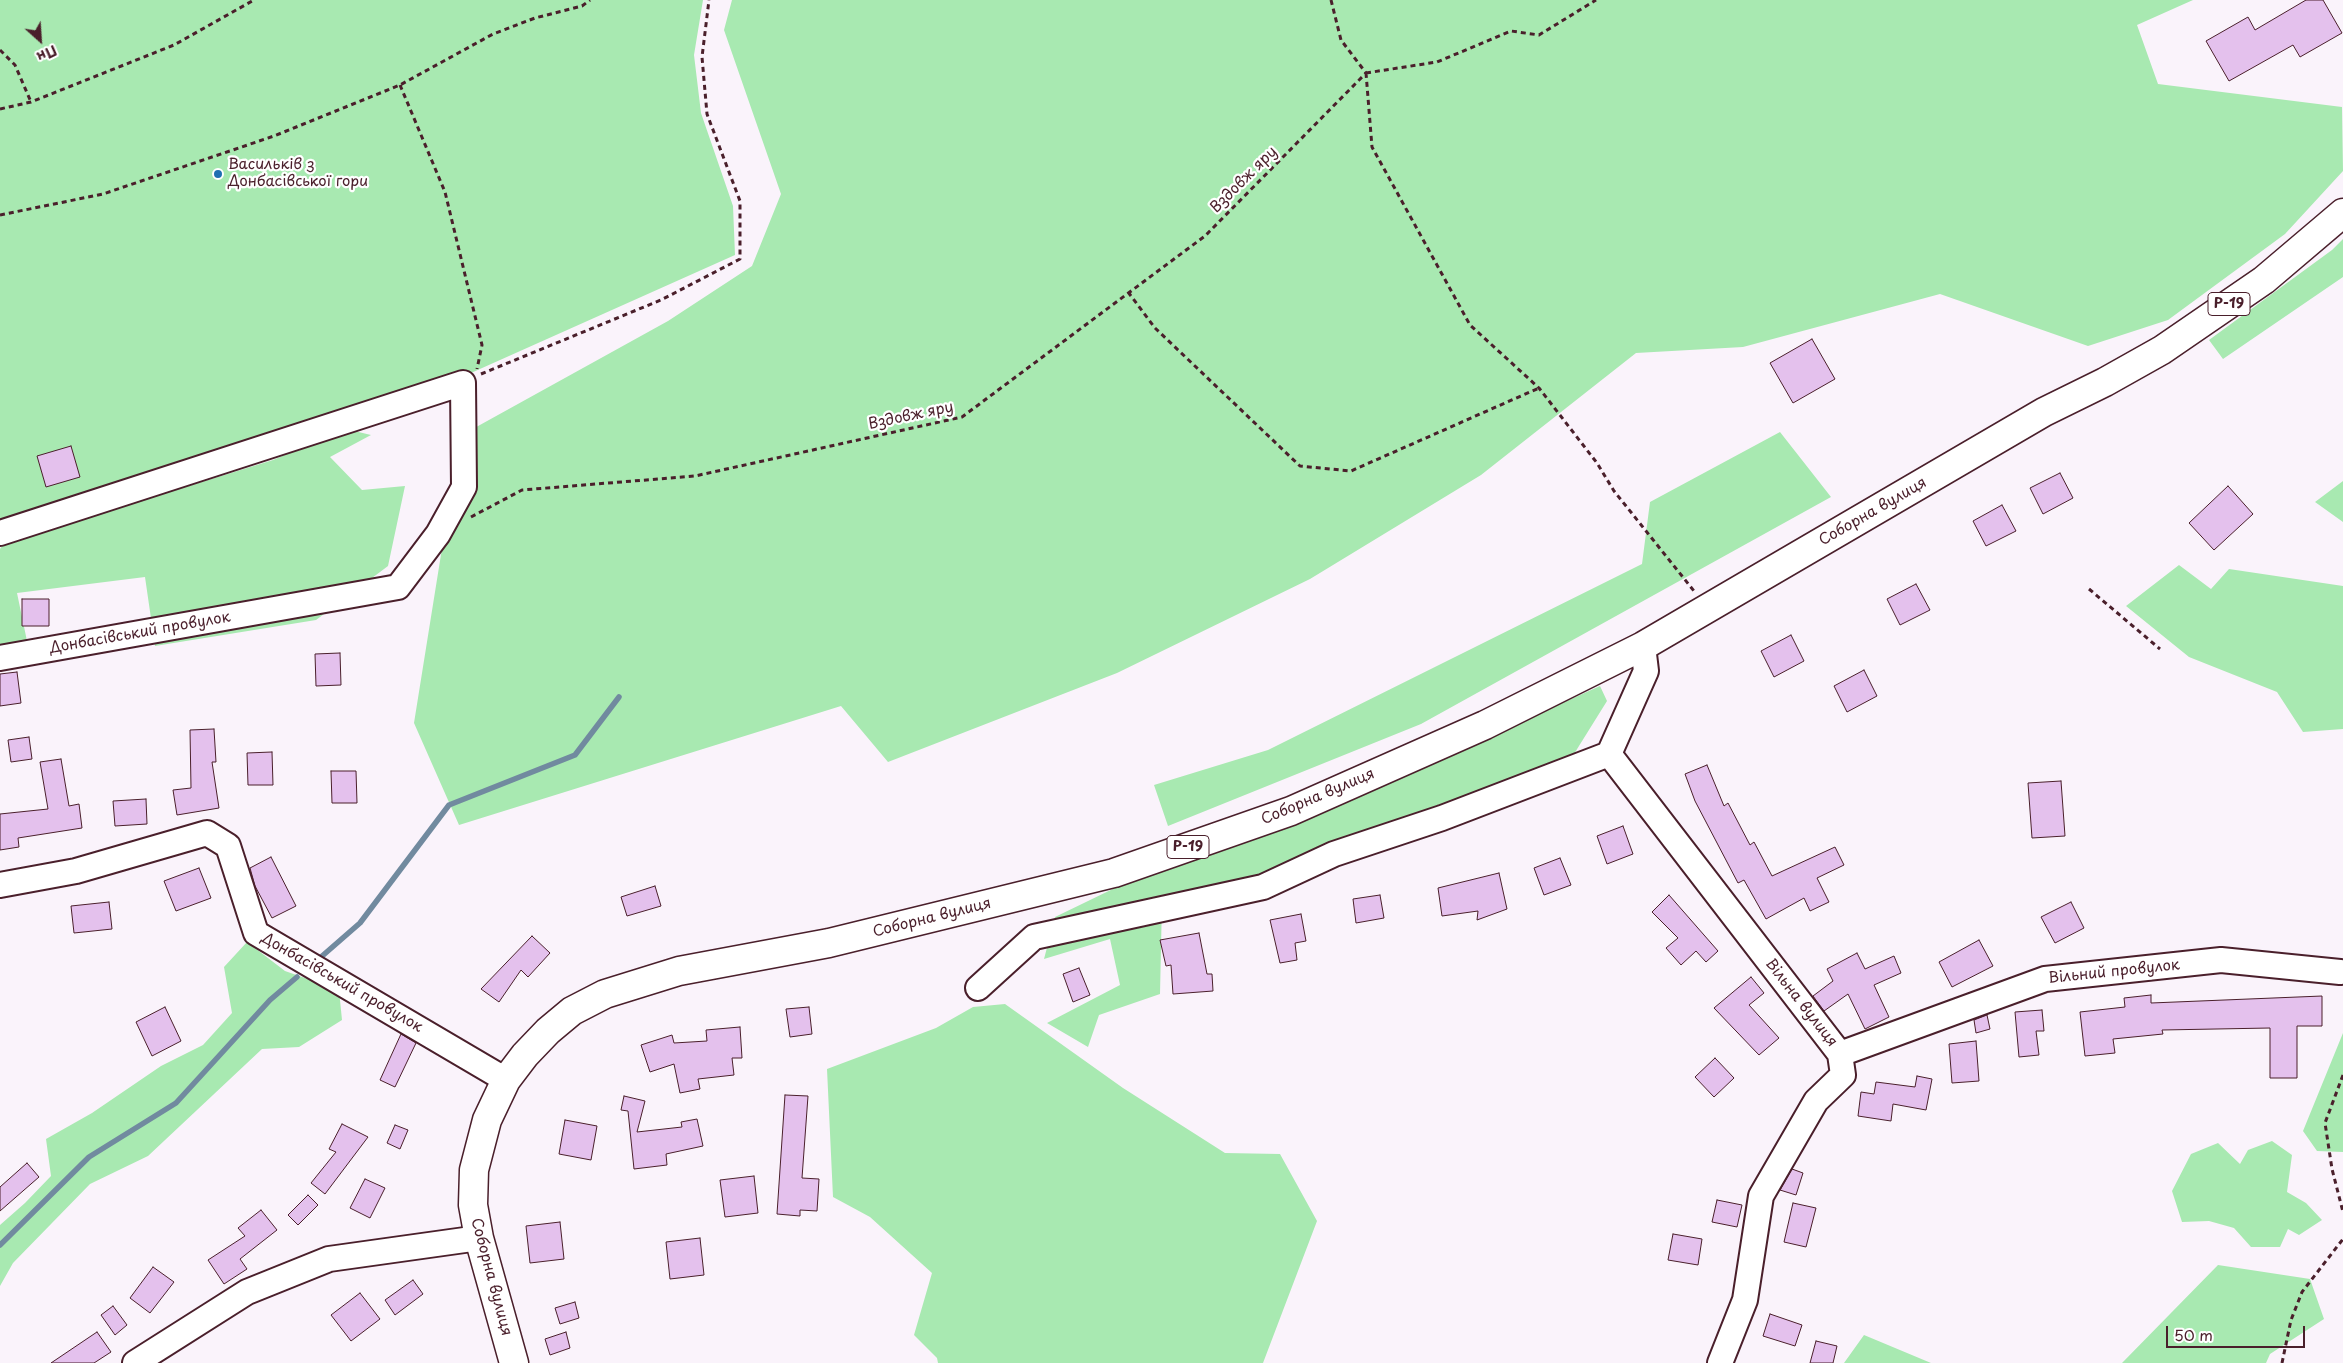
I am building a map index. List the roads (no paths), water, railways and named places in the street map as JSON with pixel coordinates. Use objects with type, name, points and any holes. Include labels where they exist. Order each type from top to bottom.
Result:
[{"type":"main road","name":"Соборна вулиця","points":[[514,1363],[479,1238],[473,1205],[474,1170],[487,1120],[506,1080],[525,1055],[548,1031],[572,1011],[605,994],[679,971],[829,942],[1114,874],[1291,811],[1485,725],[1643,646],[2044,412],[2162,350],[2264,280],[2343,212]]},
{"type":"street","name":"Донбасівський провулок","points":[[0,533],[463,382],[464,487],[438,534],[398,587],[0,658]]},
{"type":"street","points":[[978,988],[1034,937],[1263,887],[1334,854],[1442,818],[1609,754],[1646,671],[1643,646]]},
{"type":"street","name":"Вільна вулиця","points":[[1609,754],[1840,1054],[1842,1075],[1816,1101],[1761,1196],[1745,1300],[1720,1363]]},
{"type":"street","name":"Донбасівський провулок","points":[[0,885],[76,871],[206,833],[228,846],[256,933],[506,1080]]},
{"type":"street","name":"Вільний провулок","points":[[1840,1054],[2046,979],[2222,960],[2340,972]]},
{"type":"street","points":[[135,1363],[247,1292],[329,1259],[479,1238]]},
{"type":"waterway","points":[[321,957],[360,923],[449,805],[575,755],[619,697]]},
{"type":"waterway","points":[[0,1245],[89,1157],[176,1103],[270,1000],[297,977]]},
{"type":"place","name":"Васильків з Донбасівської гори","points":[[218,174]]}]
